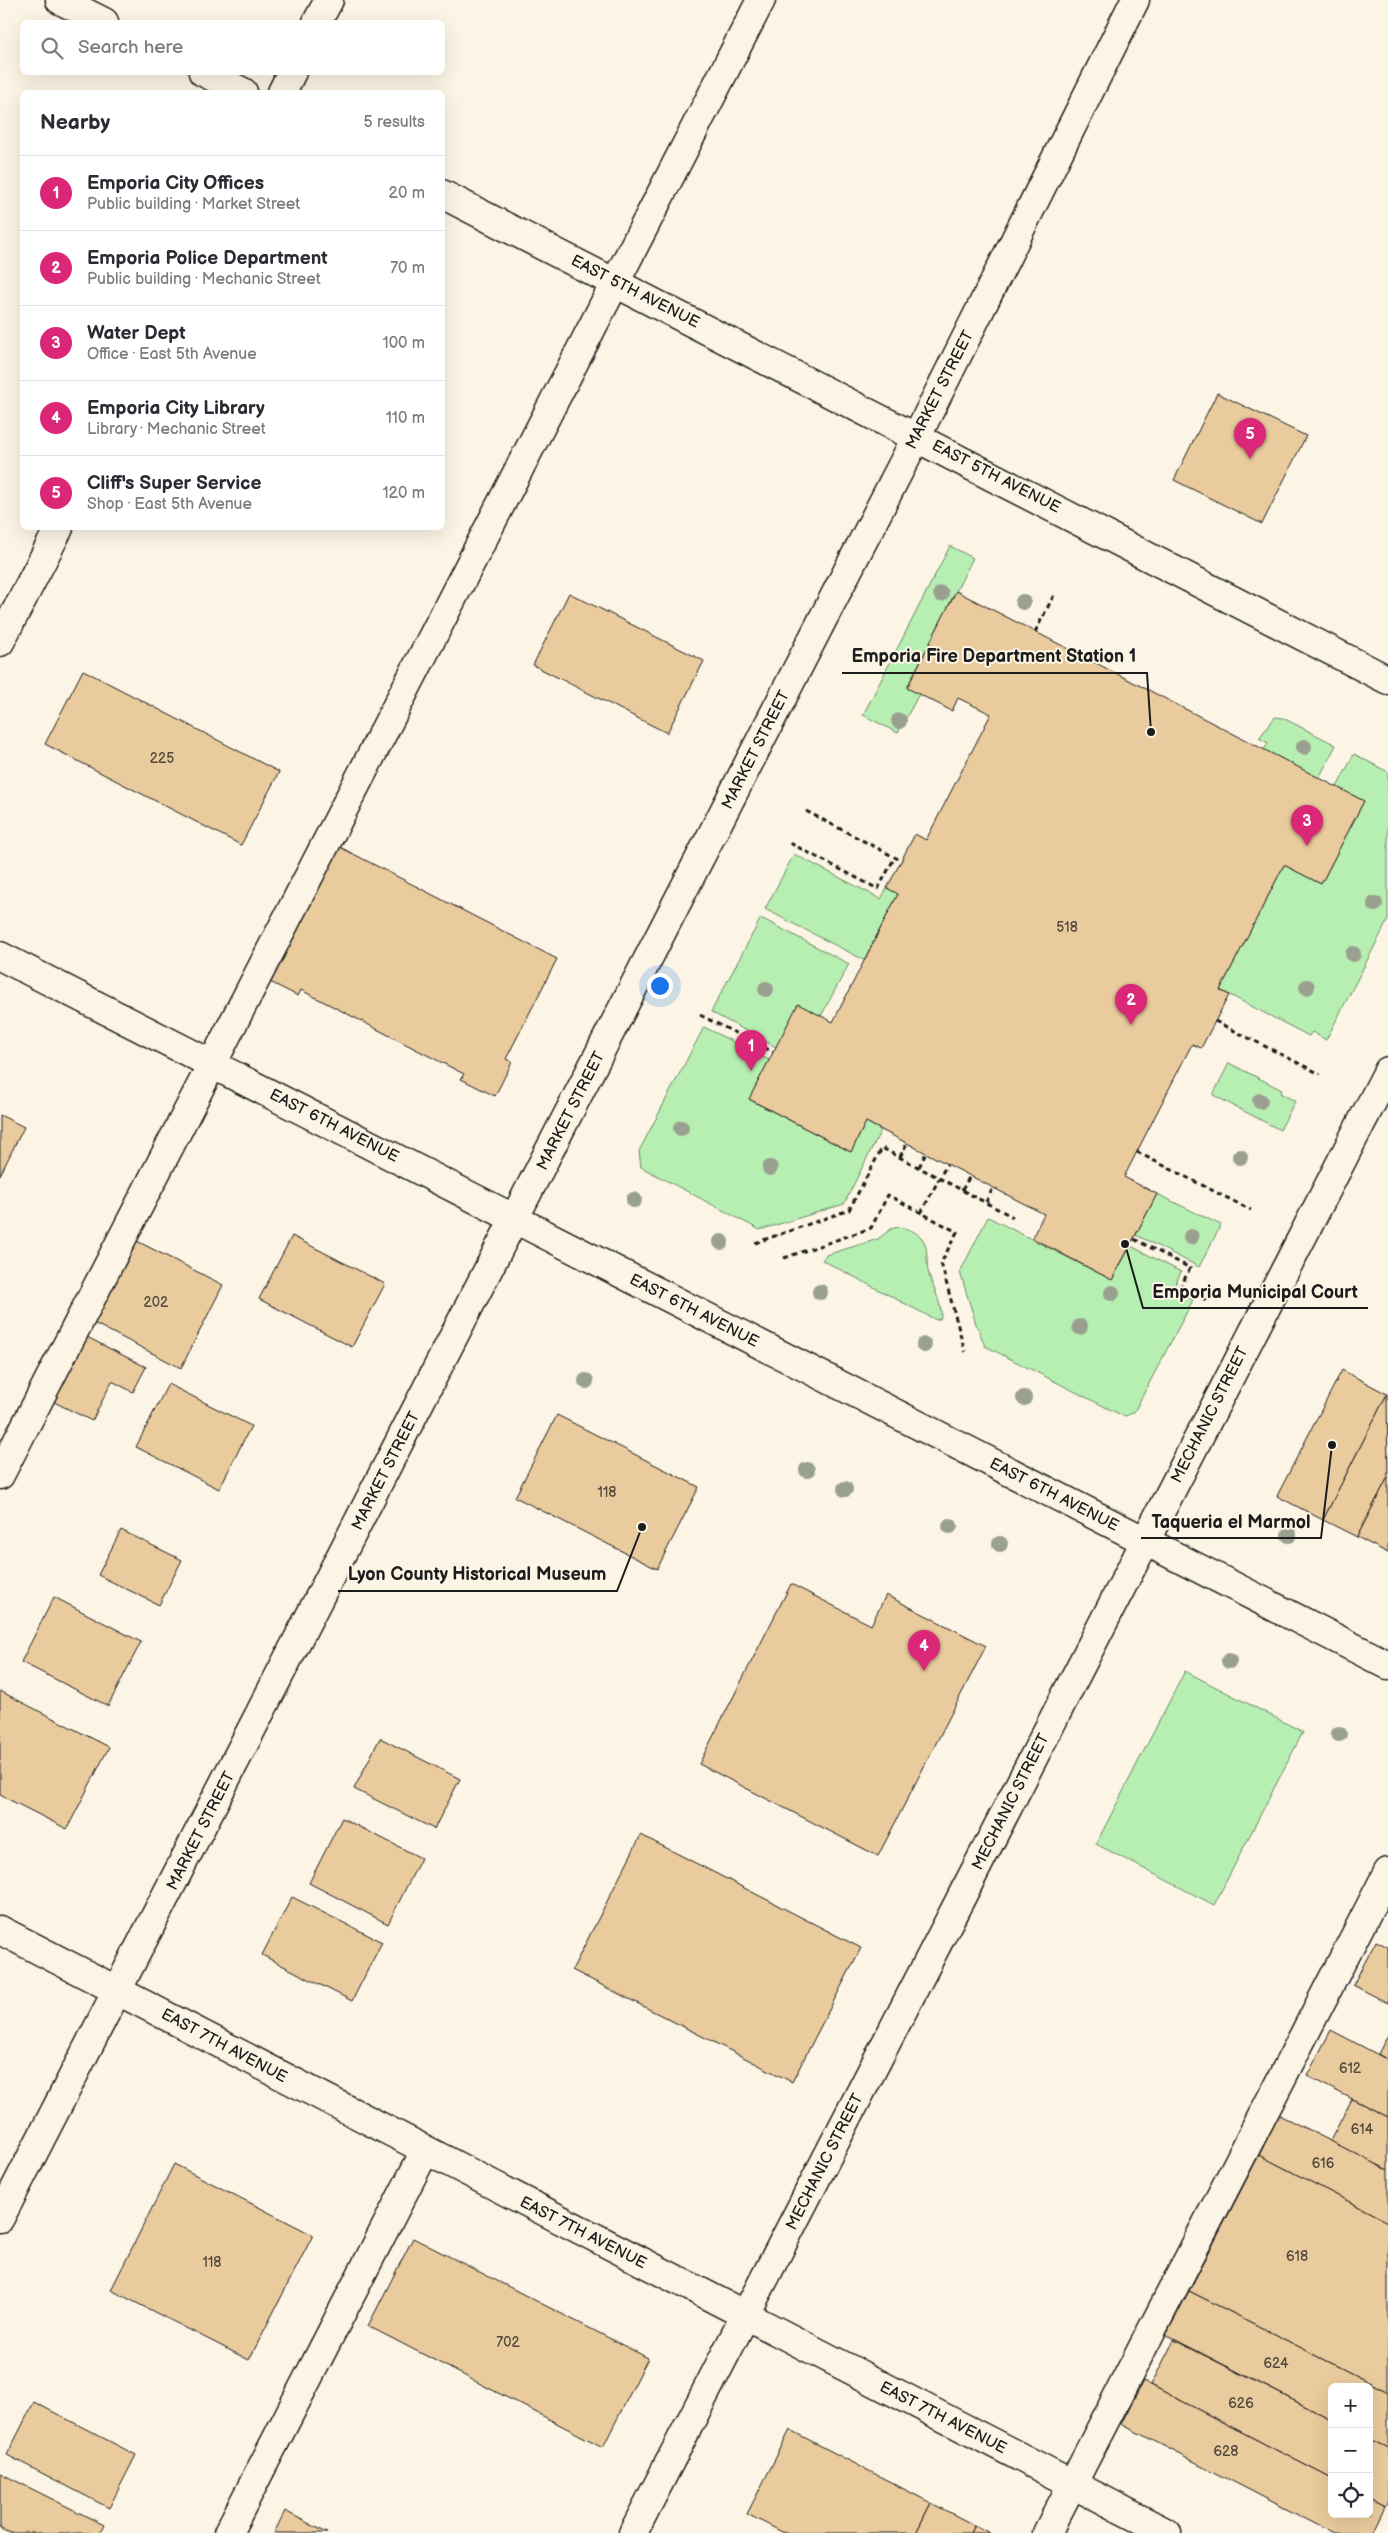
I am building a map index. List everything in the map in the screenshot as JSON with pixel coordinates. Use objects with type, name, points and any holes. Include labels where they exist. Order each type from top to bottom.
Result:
[{"type":"street","points":[[60,0],[100,20]]},
{"type":"street","points":[[318,20],[329,0]]},
{"type":"street","points":[[0,1475],[761,0]]},
{"type":"street","name":"MARKET STREET","points":[[0,2218],[119,1991],[917,436],[1135,0]]},
{"type":"street","points":[[209,75],[238,90]]},
{"type":"street","points":[[283,90],[290,75]]},
{"type":"street","name":"EAST 5TH AVENUE","points":[[445,196],[917,436],[1388,680]]},
{"type":"street","points":[[0,642],[58,530]]},
{"type":"street","name":"EAST 6TH AVENUE","points":[[0,956],[1388,1665]]},
{"type":"street","name":"MECHANIC STREET","points":[[633,2533],[1388,1071]]},
{"type":"street","points":[[1047,2533],[1388,1872]]},
{"type":"street","name":"EAST 7TH AVENUE","points":[[0,1930],[1168,2533]]},
{"type":"street","points":[[228,2533],[425,2151]]},
{"type":"path","points":[[1035,632],[1055,593]]},
{"type":"path","points":[[806,811],[902,860]]},
{"type":"path","points":[[790,843],[878,889],[894,857]]},
{"type":"path","points":[[700,1015],[773,1052]]},
{"type":"path","points":[[1215,1021],[1320,1074]]},
{"type":"path","points":[[900,1158],[906,1143]]},
{"type":"path","points":[[754,1243],[849,1210],[882,1148],[1013,1217]]},
{"type":"path","points":[[1137,1152],[1251,1210]]},
{"type":"path","points":[[919,1167],[926,1153]]},
{"type":"path","points":[[921,1213],[947,1164]]},
{"type":"path","points":[[962,1190],[970,1176]]},
{"type":"path","points":[[986,1202],[993,1188]]},
{"type":"path","points":[[784,1258],[871,1228],[888,1195],[957,1232],[941,1263],[955,1308],[965,1352]]},
{"type":"path","points":[[1134,1240],[1190,1268],[1181,1286],[1206,1300]]},
{"type":"green space","points":[[950,546],[973,558],[907,687],[919,694],[898,733],[863,715]]},
{"type":"green space","points":[[1275,717],[1283,718],[1336,745],[1319,778],[1264,750],[1268,743],[1259,738]]},
{"type":"green space","points":[[1354,754],[1388,772],[1388,920],[1326,1040],[1312,1032],[1309,1036],[1220,990],[1284,865],[1321,884],[1364,801],[1337,787]]},
{"type":"green space","points":[[794,854],[881,899],[887,888],[898,894],[864,960],[765,909]]},
{"type":"green space","points":[[761,918],[849,964],[821,1016],[776,1047],[711,1012]]},
{"type":"green space","points":[[704,1027],[769,1060],[750,1100],[851,1152],[866,1122],[881,1130],[844,1204],[760,1230],[641,1167],[639,1151]]},
{"type":"green space","points":[[1229,1063],[1282,1090],[1280,1093],[1295,1101],[1280,1130],[1213,1095]]},
{"type":"green space","points":[[1157,1194],[1221,1225],[1199,1267],[1136,1235]]},
{"type":"green space","points":[[988,1217],[1112,1280],[1131,1246],[1181,1272],[1173,1289],[1193,1300],[1134,1412],[1126,1416],[1121,1415],[985,1346],[960,1272]]},
{"type":"green space","points":[[898,1227],[914,1232],[924,1242],[927,1251],[929,1275],[941,1310],[940,1319],[936,1320],[822,1260],[826,1255],[878,1239],[891,1229]]},
{"type":"green space","points":[[1185,1671],[1303,1732],[1214,1905],[1096,1844]]},
{"type":"building","points":[[1217,393],[1306,436],[1262,524],[1174,480]]},
{"type":"building","points":[[956,591],[1364,801],[1321,884],[1284,865],[1220,990],[1229,995],[1201,1048],[1192,1044],[1124,1177],[1157,1194],[1112,1280],[1032,1238],[1044,1214],[866,1122],[851,1152],[749,1099],[798,1004],[833,1022],[898,894],[887,888],[915,834],[926,840],[991,714],[958,698],[952,711],[907,688]]},
{"type":"building","points":[[569,593],[704,661],[667,733],[533,665]]},
{"type":"building","points":[[83,670],[279,772],[241,845],[45,744]]},
{"type":"building","points":[[336,845],[557,959],[506,1059],[512,1062],[495,1096],[461,1079],[464,1074],[301,990],[298,996],[262,978]]},
{"type":"building","points":[[0,1115],[24,1127],[0,1175]]},
{"type":"building","points":[[292,1236],[385,1284],[352,1347],[259,1299]]},
{"type":"building","points":[[131,1238],[223,1285],[181,1368],[88,1320]]},
{"type":"building","points":[[79,1333],[146,1367],[133,1392],[112,1381],[92,1421],[46,1398]]},
{"type":"building","points":[[1342,1370],[1387,1394],[1323,1520],[1277,1496]]},
{"type":"building","points":[[168,1384],[251,1426],[219,1489],[136,1447]]},
{"type":"building","points":[[1387,1394],[1388,1477],[1357,1537],[1323,1520]]},
{"type":"building","points":[[557,1415],[699,1487],[657,1569],[515,1497]]},
{"type":"building","points":[[1388,1477],[1388,1553],[1357,1537]]},
{"type":"building","points":[[121,1530],[182,1560],[159,1605],[98,1575]]},
{"type":"building","points":[[791,1584],[871,1625],[886,1595],[986,1646],[878,1856],[699,1764]]},
{"type":"building","points":[[54,1597],[141,1642],[108,1706],[21,1662]]},
{"type":"building","points":[[0,1691],[109,1747],[67,1829],[0,1795]]},
{"type":"building","points":[[380,1738],[460,1779],[434,1829],[354,1789]]},
{"type":"building","points":[[342,1818],[421,1858],[388,1924],[309,1883]]},
{"type":"building","points":[[641,1835],[861,1948],[792,2082],[572,1970]]},
{"type":"building","points":[[292,1897],[382,1942],[352,2001],[262,1955]]},
{"type":"building","points":[[1376,1941],[1388,1947],[1388,2003],[1353,1985]]},
{"type":"building","points":[[1331,2030],[1388,2060],[1388,2117],[1307,2076]]},
{"type":"building","points":[[1388,2035],[1388,2060],[1378,2054]]},
{"type":"building","points":[[1352,2099],[1388,2117],[1388,2170],[1330,2141]]},
{"type":"building","points":[[1279,2115],[1388,2170],[1388,2222],[1259,2155]]},
{"type":"building","points":[[1259,2155],[1388,2222],[1388,2392],[1373,2383],[1189,2291]]},
{"type":"building","points":[[174,2164],[313,2235],[249,2360],[111,2290]]},
{"type":"building","points":[[413,2238],[648,2358],[603,2447],[368,2326]]},
{"type":"building","points":[[1189,2291],[1370,2383],[1328,2383],[1328,2418],[1166,2335]]},
{"type":"building","points":[[1174,2340],[1328,2418],[1328,2477],[1151,2385]]},
{"type":"building","points":[[1143,2381],[1328,2477],[1328,2518],[1373,2518],[1373,2500],[1385,2506],[1372,2533],[1333,2533],[1121,2424]]},
{"type":"building","points":[[1373,2384],[1388,2392],[1388,2448],[1373,2441]]},
{"type":"building","points":[[34,2402],[136,2455],[109,2508],[7,2455]]},
{"type":"building","points":[[790,2430],[931,2503],[916,2533],[784,2533],[747,2514]]},
{"type":"building","points":[[1373,2441],[1388,2448],[1388,2501],[1385,2506],[1373,2500]]},
{"type":"building","points":[[0,2473],[104,2525],[100,2533],[10,2533],[0,2528]]},
{"type":"building","points":[[931,2503],[974,2525],[970,2533],[916,2533]]},
{"type":"building","points":[[285,2511],[327,2533],[274,2533]]},
{"type":"building","points":[[974,2525],[990,2533],[970,2533]]},
{"type":"place","name":"Cliff's Super Service","points":[[1250,459]]},
{"type":"place","name":"Emporia Fire Department Station 1","points":[[1151,732]]},
{"type":"place","name":"Water Dept","points":[[1307,846]]},
{"type":"place","name":"Emporia Police Department","points":[[1131,1025]]},
{"type":"place","name":"Emporia City Offices","points":[[751,1071]]},
{"type":"place","name":"Emporia Municipal Court","points":[[1125,1244]]},
{"type":"place","name":"Taqueria el Marmol","points":[[1332,1445]]},
{"type":"place","name":"Lyon County Historical Museum","points":[[642,1527]]},
{"type":"place","name":"Emporia City Library","points":[[924,1671]]}]
